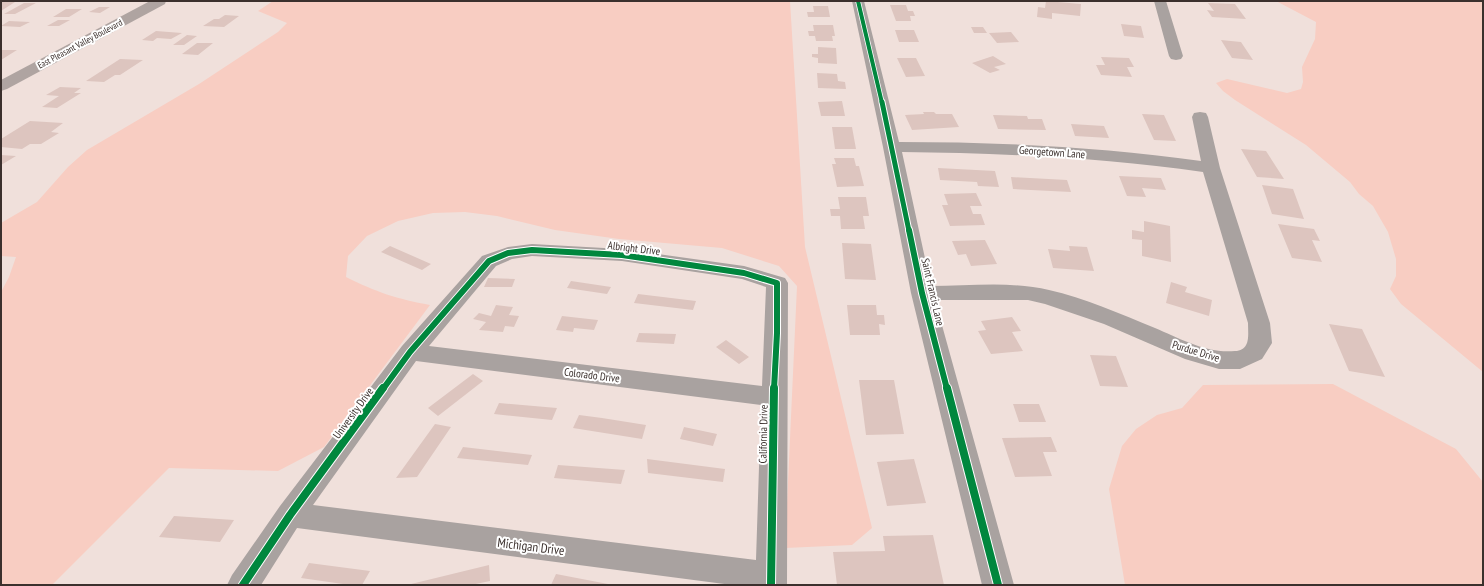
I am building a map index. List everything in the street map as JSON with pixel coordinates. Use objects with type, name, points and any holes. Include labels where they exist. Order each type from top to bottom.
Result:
[{"type":"main road","name":"East Pleasant Valley Boulevard","points":[[1,86],[160,1]]},
{"type":"street","name":"Saint Francis Lane","points":[[858,1],[892,147],[922,293],[998,585]]},
{"type":"street","points":[[1160,1],[1176,56]]},
{"type":"street","name":"Purdue Drive","points":[[922,293],[1028,293],[1049,297],[1073,305],[1193,353],[1219,360],[1240,360],[1254,353],[1260,343],[1259,323],[1211,168],[1200,117]]},
{"type":"street","name":"Georgetown Lane","points":[[892,147],[979,147],[1026,150],[1170,161],[1211,168]]},
{"type":"street","name":"Albright Drive","points":[[489,261],[508,253],[532,250],[622,256],[744,273],[776,283]]},
{"type":"street","name":"University Drive","points":[[244,585],[290,515],[410,352],[489,261]]},
{"type":"street","name":"California Drive","points":[[771,580],[774,397],[777,333],[776,283]]},
{"type":"street","name":"Colorado Drive","points":[[410,352],[774,397]]},
{"type":"street","name":"Michigan Drive","points":[[290,515],[771,580]]},
{"type":"shaded area","points":[[273,1],[790,1],[805,247],[872,528],[852,545],[785,548],[797,286],[779,266],[722,248],[619,239],[555,230],[497,216],[465,212],[433,213],[398,221],[367,236],[348,256],[346,277],[387,294],[430,305],[324,447],[278,471],[169,468],[52,585],[1,585],[1,292],[9,277],[16,257],[1,256],[1,223],[37,202],[68,167],[87,150],[199,84],[278,32],[287,23],[258,11]]},
{"type":"shaded area","points":[[1276,1],[1483,1],[1483,372],[1401,304],[1390,289],[1396,276],[1396,259],[1388,232],[1373,206],[1359,194],[1350,182],[1306,145],[1235,100],[1223,91],[1216,83],[1227,79],[1287,93],[1301,89],[1303,82],[1302,67],[1315,39],[1316,22]]},
{"type":"shaded area","points":[[1333,384],[1456,449],[1483,482],[1483,585],[1125,585],[1109,489],[1122,446],[1136,429],[1157,415],[1182,408],[1203,385]]},
{"type":"building","points":[[1046,1],[1081,4],[1080,16],[1052,13],[1052,19],[1037,17],[1038,7],[1045,8]]},
{"type":"building","points":[[1,2],[15,2],[1,11]]},
{"type":"building","points":[[24,3],[36,3],[15,14],[4,14]]},
{"type":"building","points":[[1208,3],[1235,4],[1246,19],[1212,17],[1207,10],[1214,11]]},
{"type":"building","points":[[890,5],[906,5],[908,11],[913,11],[915,16],[910,16],[911,21],[896,21]]},
{"type":"building","points":[[813,6],[828,6],[830,17],[808,17],[807,12],[814,12]]},
{"type":"building","points":[[99,7],[110,7],[100,13],[89,12]]},
{"type":"building","points":[[66,9],[82,9],[69,17],[53,17]]},
{"type":"building","points":[[225,15],[239,16],[224,27],[203,26],[214,19],[219,19]]},
{"type":"building","points":[[58,20],[70,20],[59,26],[47,26]]},
{"type":"building","points":[[9,21],[30,22],[20,27],[1,26]]},
{"type":"building","points":[[1121,24],[1141,26],[1144,38],[1124,36]]},
{"type":"building","points":[[813,25],[833,25],[835,36],[832,36],[833,41],[816,41],[815,36],[809,36],[808,31],[814,31]]},
{"type":"building","points":[[971,27],[983,27],[987,33],[974,33]]},
{"type":"building","points":[[895,30],[914,30],[919,42],[899,42]]},
{"type":"building","points":[[156,31],[182,33],[171,39],[157,38],[153,41],[142,40]]},
{"type":"building","points":[[1011,32],[1019,42],[997,43],[989,33]]},
{"type":"building","points":[[187,35],[197,36],[184,45],[173,45]]},
{"type":"building","points":[[1221,40],[1241,42],[1253,60],[1232,58]]},
{"type":"building","points":[[197,43],[213,43],[198,55],[182,54]]},
{"type":"building","points":[[818,47],[836,48],[837,64],[818,63],[818,58],[812,57],[812,54],[818,54]]},
{"type":"building","points":[[1,50],[17,50],[1,60]]},
{"type":"building","points":[[993,56],[1006,64],[994,67],[1000,70],[990,73],[972,63]]},
{"type":"building","points":[[1101,57],[1129,58],[1134,67],[1127,67],[1132,77],[1101,75],[1096,65],[1105,65]]},
{"type":"building","points":[[897,58],[916,58],[925,76],[906,77]]},
{"type":"building","points":[[120,59],[143,60],[120,75],[115,75],[104,82],[86,81]]},
{"type":"building","points":[[817,73],[837,74],[838,81],[845,82],[846,89],[818,88]]},
{"type":"building","points":[[60,87],[81,88],[74,93],[81,93],[57,108],[42,107],[59,96],[46,95]]},
{"type":"building","points":[[842,101],[845,116],[821,116],[818,102]]},
{"type":"building","points":[[923,112],[952,114],[959,127],[912,130],[905,115],[924,114]]},
{"type":"building","points":[[1142,114],[1164,115],[1176,141],[1154,140]]},
{"type":"building","points":[[993,115],[1027,116],[1028,119],[1042,119],[1046,130],[998,129]]},
{"type":"building","points":[[30,121],[63,123],[51,132],[59,133],[41,144],[30,144],[22,149],[1,147],[1,139]]},
{"type":"building","points":[[1071,124],[1104,126],[1109,138],[1075,136]]},
{"type":"building","points":[[832,127],[852,127],[856,149],[835,149]]},
{"type":"building","points":[[1241,149],[1266,151],[1284,179],[1257,177]]},
{"type":"building","points":[[1,155],[16,156],[1,165]]},
{"type":"building","points":[[834,158],[854,158],[856,166],[859,166],[864,186],[837,187],[832,164],[836,164]]},
{"type":"building","points":[[938,168],[995,171],[999,187],[978,186],[977,182],[940,180]]},
{"type":"building","points":[[1119,176],[1161,178],[1166,190],[1142,188],[1146,197],[1127,196]]},
{"type":"building","points":[[1011,177],[1067,180],[1071,192],[1013,189]]},
{"type":"building","points":[[1262,185],[1293,189],[1304,219],[1272,214]]},
{"type":"building","points":[[976,193],[982,206],[970,206],[973,214],[981,214],[985,225],[950,226],[942,205],[948,205],[944,194]]},
{"type":"building","points":[[838,197],[866,197],[869,216],[863,216],[865,229],[841,229],[840,216],[831,216],[830,209],[840,209]]},
{"type":"building","points":[[1144,221],[1170,226],[1171,262],[1142,256],[1142,240],[1132,239],[1132,230],[1144,232]]},
{"type":"building","points":[[1278,224],[1314,229],[1320,241],[1312,240],[1322,262],[1292,258]]},
{"type":"building","points":[[985,240],[997,264],[971,266],[966,254],[958,255],[952,241]]},
{"type":"building","points":[[842,243],[871,244],[876,280],[845,279]]},
{"type":"building","points":[[390,246],[431,264],[422,270],[381,252]]},
{"type":"building","points":[[1069,246],[1087,247],[1094,271],[1053,268],[1048,249],[1070,251]]},
{"type":"building","points":[[488,278],[515,279],[512,287],[484,287]]},
{"type":"building","points":[[571,281],[611,287],[607,294],[567,288]]},
{"type":"building","points":[[1171,282],[1187,287],[1185,292],[1212,300],[1209,316],[1166,303]]},
{"type":"building","points":[[638,294],[696,301],[693,310],[634,303]]},
{"type":"building","points":[[496,305],[513,307],[509,315],[519,316],[514,327],[505,326],[503,332],[479,330],[486,322],[473,319],[479,313],[491,316]]},
{"type":"building","points":[[847,305],[876,305],[877,315],[884,315],[885,325],[879,324],[880,335],[850,335]]},
{"type":"building","points":[[562,316],[598,320],[594,330],[574,328],[573,332],[556,330]]},
{"type":"building","points":[[1012,317],[1021,331],[1012,332],[1023,351],[991,354],[978,331],[986,330],[981,321]]},
{"type":"building","points":[[1329,324],[1362,329],[1385,377],[1349,371]]},
{"type":"building","points":[[639,333],[676,334],[674,344],[636,342]]},
{"type":"building","points":[[726,340],[749,357],[739,364],[716,347]]},
{"type":"building","points":[[1090,355],[1116,356],[1128,387],[1100,386]]},
{"type":"building","points":[[473,374],[483,381],[438,416],[428,408]]},
{"type":"building","points":[[859,380],[894,380],[904,434],[866,435]]},
{"type":"building","points":[[499,403],[557,408],[552,420],[494,414]]},
{"type":"building","points":[[1013,404],[1039,404],[1046,422],[1019,422]]},
{"type":"building","points":[[579,415],[646,425],[642,439],[573,428]]},
{"type":"building","points":[[435,424],[451,427],[417,477],[396,478]]},
{"type":"building","points":[[684,427],[717,434],[713,446],[680,439]]},
{"type":"building","points":[[1051,437],[1057,452],[1043,452],[1052,476],[1015,477],[1002,438]]},
{"type":"building","points":[[463,447],[532,455],[528,465],[457,458]]},
{"type":"building","points":[[647,459],[725,469],[723,482],[648,473]]},
{"type":"building","points":[[914,459],[926,503],[887,506],[877,462]]},
{"type":"building","points":[[558,465],[625,470],[621,484],[554,478]]},
{"type":"building","points":[[174,516],[234,520],[220,542],[159,537]]},
{"type":"building","points":[[933,535],[944,585],[837,585],[833,552],[885,551],[883,536]]},
{"type":"building","points":[[309,563],[370,571],[362,585],[350,585],[301,578]]},
{"type":"building","points":[[489,565],[490,581],[471,585],[407,585]]},
{"type":"building","points":[[556,574],[608,584],[551,585]]},
{"type":"cycle path","points":[[858,1],[892,147],[922,293],[998,585]]},
{"type":"cycle path","points":[[243,585],[290,515],[410,352],[489,261],[508,253],[532,250],[622,255],[744,273],[777,283],[771,585]]}]
